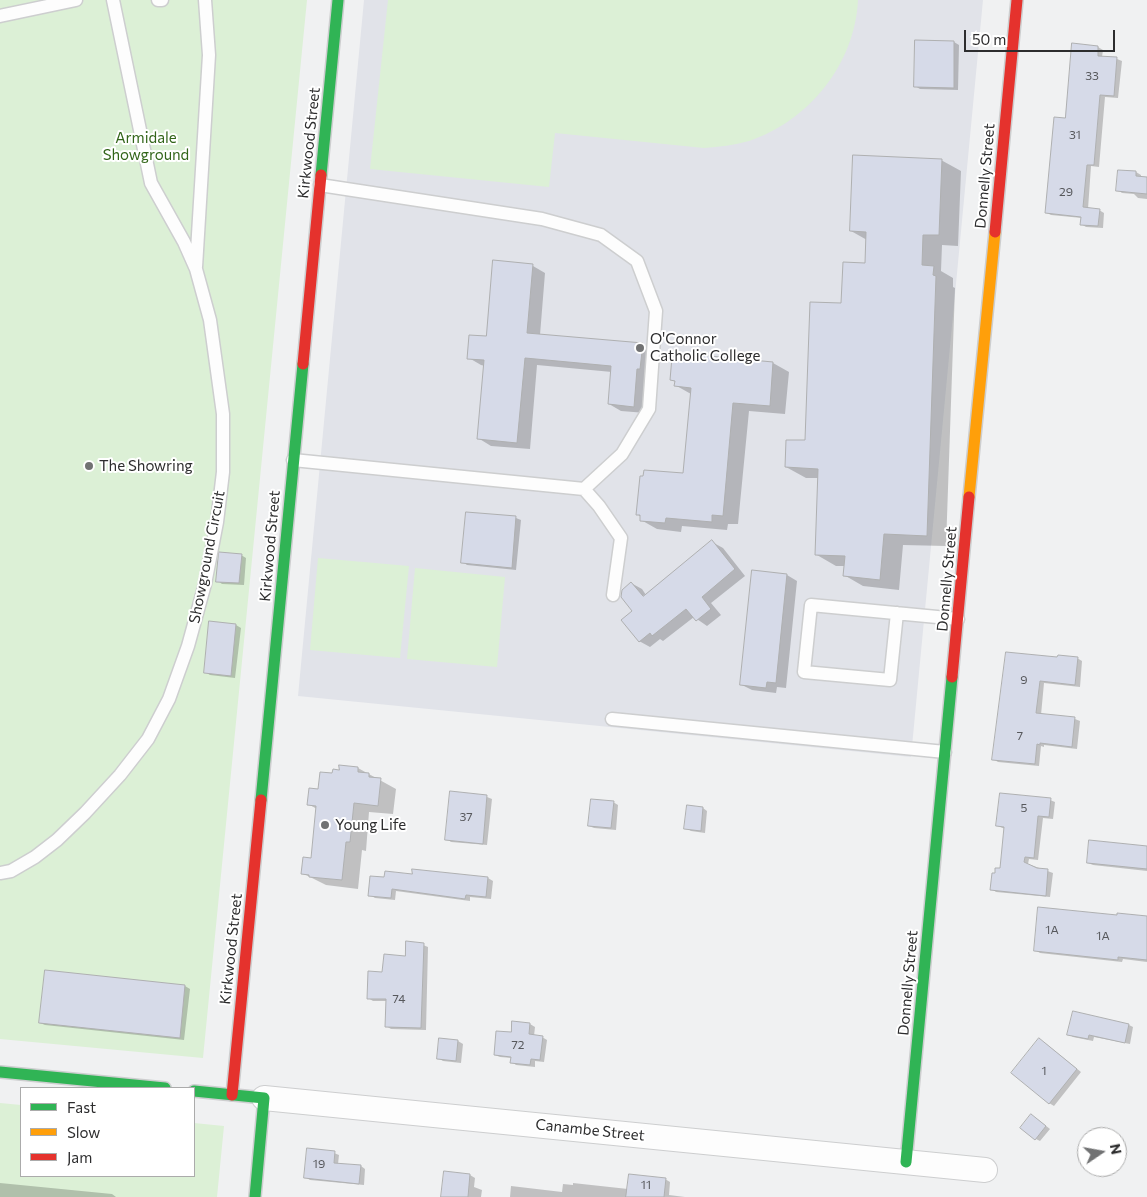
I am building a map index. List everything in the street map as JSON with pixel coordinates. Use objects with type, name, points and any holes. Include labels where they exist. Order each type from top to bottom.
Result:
[{"type":"street","name":"Kirkwood Street","points":[[232,1095],[338,0]]},
{"type":"street","name":"Donnelly Street","points":[[906,1162],[1017,0]]},
{"type":"street","points":[[0,1072],[155,1087]]},
{"type":"street","name":"Canambe Street","points":[[195,1091],[985,1170]]},
{"type":"street","points":[[255,1197],[264,1098]]},
{"type":"lane","points":[[0,16],[76,0]]},
{"type":"lane","name":"Showground Circuit","points":[[0,873],[11,871],[35,857],[57,840],[120,775],[148,739],[169,699],[188,646],[206,576],[217,522],[223,472],[223,414],[210,320],[196,269],[184,242],[152,183],[113,0]]},
{"type":"lane","points":[[196,269],[205,146],[209,55],[205,0]]},
{"type":"lane","points":[[320,185],[542,219],[601,234],[637,261],[656,311],[650,409],[622,454],[584,489]]},
{"type":"lane","points":[[293,460],[584,489],[599,506],[621,538],[613,595]]},
{"type":"lane","points":[[896,613],[890,680],[804,672],[811,605],[896,613],[958,619]]},
{"type":"lane","points":[[612,719],[945,752]]},
{"type":"shaded area","name":"O'Connor Catholic College","points":[[364,0],[983,0],[911,757],[298,696]]},
{"type":"green space","name":"Armidale Showground","points":[[0,0],[307,0],[203,1058],[0,1039]]},
{"type":"green space","points":[[388,0],[858,0],[855,24],[848,46],[838,67],[825,87],[791,120],[771,132],[749,141],[704,148],[555,133],[549,187],[370,169]]},
{"type":"green space","points":[[318,558],[409,566],[400,658],[310,650]]},
{"type":"green space","points":[[415,568],[505,577],[497,667],[407,659]]},
{"type":"green space","points":[[0,1103],[20,1105],[20,1177],[195,1177],[195,1123],[224,1126],[217,1197],[0,1197]]},
{"type":"building","points":[[915,40],[954,41],[954,88],[914,87]]},
{"type":"building","points":[[1072,43],[1098,46],[1098,56],[1117,57],[1114,96],[1100,95],[1094,165],[1087,165],[1083,207],[1100,209],[1098,226],[1080,225],[1081,217],[1045,213],[1054,117],[1065,118]]},
{"type":"building","points":[[853,155],[942,159],[939,235],[923,235],[922,265],[934,266],[933,275],[936,276],[927,536],[884,534],[880,580],[843,576],[845,556],[815,555],[818,469],[785,467],[786,440],[805,440],[810,302],[841,303],[843,262],[865,263],[866,232],[850,231]]},
{"type":"building","points":[[1118,170],[1136,171],[1136,176],[1147,177],[1147,194],[1116,191]]},
{"type":"building","points":[[493,260],[533,264],[527,333],[643,343],[640,369],[637,369],[634,407],[608,404],[611,366],[525,358],[517,443],[477,439],[484,360],[467,359],[469,335],[486,336]]},
{"type":"building","points":[[677,353],[773,362],[770,406],[733,403],[723,516],[712,515],[712,522],[666,518],[665,523],[640,521],[640,515],[636,515],[640,476],[643,476],[644,470],[683,473],[691,388],[674,386],[675,381],[670,380],[672,357],[677,358]]},
{"type":"building","points":[[466,512],[516,516],[512,568],[461,563]]},
{"type":"building","points":[[712,540],[735,569],[702,597],[711,609],[696,621],[686,609],[652,636],[650,633],[639,642],[621,620],[632,611],[621,597],[622,590],[631,582],[643,596]]},
{"type":"building","points":[[219,552],[242,554],[239,583],[216,582]]},
{"type":"building","points":[[752,570],[787,574],[776,683],[767,682],[766,688],[740,685]]},
{"type":"building","points":[[209,621],[236,624],[231,676],[204,673]]},
{"type":"building","points":[[1006,652],[1078,657],[1075,685],[1040,681],[1036,713],[1075,717],[1072,747],[1037,744],[1035,764],[992,760]]},
{"type":"building","points":[[339,765],[358,767],[358,772],[369,773],[369,777],[381,778],[378,806],[354,803],[350,842],[346,842],[342,880],[309,877],[309,875],[301,874],[303,857],[311,858],[316,806],[307,805],[309,788],[318,789],[320,772],[332,773],[333,769],[339,770]]},
{"type":"building","points":[[450,791],[487,795],[483,844],[445,840]]},
{"type":"building","points":[[1000,793],[1051,798],[1049,817],[1038,816],[1034,858],[1025,857],[1024,862],[1037,868],[1048,869],[1046,896],[990,890],[992,873],[995,873],[995,868],[1000,868],[1004,827],[996,826]]},
{"type":"building","points":[[591,799],[614,801],[611,828],[588,826]]},
{"type":"building","points":[[687,805],[703,807],[701,831],[684,829]]},
{"type":"building","points":[[1089,840],[1147,846],[1147,869],[1087,863]]},
{"type":"building","points":[[412,869],[488,877],[486,897],[466,895],[465,899],[392,889],[391,898],[368,896],[370,876],[384,877],[385,871],[412,874]]},
{"type":"building","points":[[1038,907],[1147,916],[1147,960],[1118,957],[1118,960],[1034,951]]},
{"type":"building","points":[[406,941],[424,943],[421,1028],[385,1027],[386,999],[367,999],[368,971],[382,972],[384,954],[405,956]]},
{"type":"building","points":[[45,970],[185,985],[180,1038],[39,1023]]},
{"type":"building","points":[[1073,1011],[1129,1024],[1125,1043],[1089,1035],[1088,1039],[1067,1035]]},
{"type":"building","points":[[512,1021],[530,1023],[529,1034],[543,1036],[540,1060],[531,1059],[530,1065],[510,1063],[511,1057],[494,1055],[496,1031],[511,1032]]},
{"type":"building","points":[[439,1038],[458,1040],[456,1061],[437,1059]]},
{"type":"building","points":[[1039,1038],[1077,1069],[1049,1104],[1011,1073]]},
{"type":"building","points":[[1031,1114],[1046,1126],[1035,1140],[1020,1128]]},
{"type":"building","points":[[307,1148],[335,1151],[334,1163],[361,1165],[359,1184],[304,1178]]},
{"type":"building","points":[[444,1171],[470,1174],[468,1197],[441,1197]]},
{"type":"building","points":[[629,1174],[666,1178],[664,1197],[626,1197]]},
{"type":"traffic: fast","points":[[321,175],[338,0]]},
{"type":"traffic: fast","points":[[261,800],[303,364]]},
{"type":"traffic: fast","points":[[906,1162],[952,677]]},
{"type":"traffic: fast","points":[[0,1072],[155,1087]]},
{"type":"traffic: fast","points":[[195,1091],[264,1098],[255,1197]]},
{"type":"traffic: slow","points":[[969,497],[995,232]]},
{"type":"traffic: jam","points":[[995,232],[1017,0]]},
{"type":"traffic: jam","points":[[303,364],[321,175]]},
{"type":"traffic: jam","points":[[952,677],[969,497]]},
{"type":"traffic: jam","points":[[232,1095],[261,800]]},
{"type":"place","name":"O'Connor Catholic College","points":[[640,348]]},
{"type":"place","name":"The Showring","points":[[89,466]]},
{"type":"place","name":"Young Life","points":[[325,825]]}]
